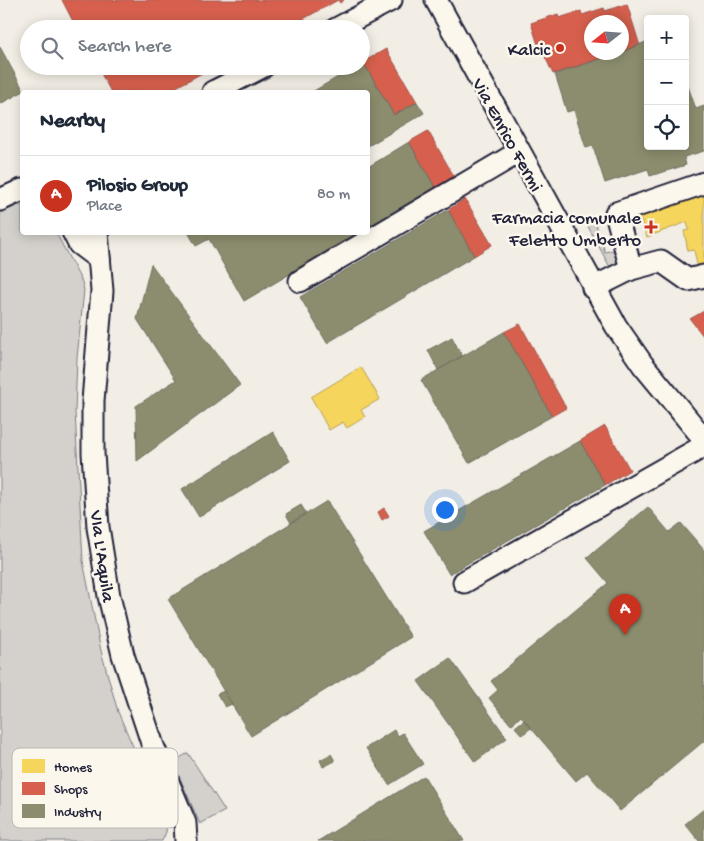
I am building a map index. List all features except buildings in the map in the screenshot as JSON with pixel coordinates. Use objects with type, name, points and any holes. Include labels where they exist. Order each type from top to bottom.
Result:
[{"type":"street","points":[[353,20],[392,0]]},
{"type":"street","name":"Via Enrico Fermi","points":[[436,0],[593,288],[616,326],[643,365],[704,439]]},
{"type":"street","points":[[217,90],[246,75]]},
{"type":"street","points":[[300,281],[519,152]]},
{"type":"street","points":[[631,269],[616,213],[704,183]]},
{"type":"street","points":[[0,200],[20,191]]},
{"type":"street","points":[[74,235],[79,244],[99,259]]},
{"type":"street","name":"VIa L'Aquila","points":[[97,235],[102,291],[93,401],[93,453],[98,526],[107,588],[123,655],[154,748]]},
{"type":"street","points":[[593,288],[631,269],[661,261],[688,280],[704,276]]},
{"type":"street","points":[[464,582],[704,446]]},
{"type":"street","name":"VIa L'Aquila","points":[[178,806],[185,823],[186,841]]},
{"type":"shaded area","points":[[20,205],[20,235],[57,235],[82,282],[84,290],[77,358],[75,412],[83,561],[101,651],[118,712],[134,748],[12,748],[12,828],[166,828],[162,841],[0,841],[0,213]]},
{"type":"shaded area","points":[[593,216],[605,252],[613,250],[618,265],[611,269],[584,219]]},
{"type":"shaded area","points":[[188,753],[225,811],[200,824],[178,773],[178,759]]},
{"type":"place","name":"Kalcic","points":[[560,48]]},
{"type":"place","name":"Farmacia comunale Feletto Umberto","points":[[651,227]]},
{"type":"place","name":"Pilosio Group","points":[[625,635]]}]
